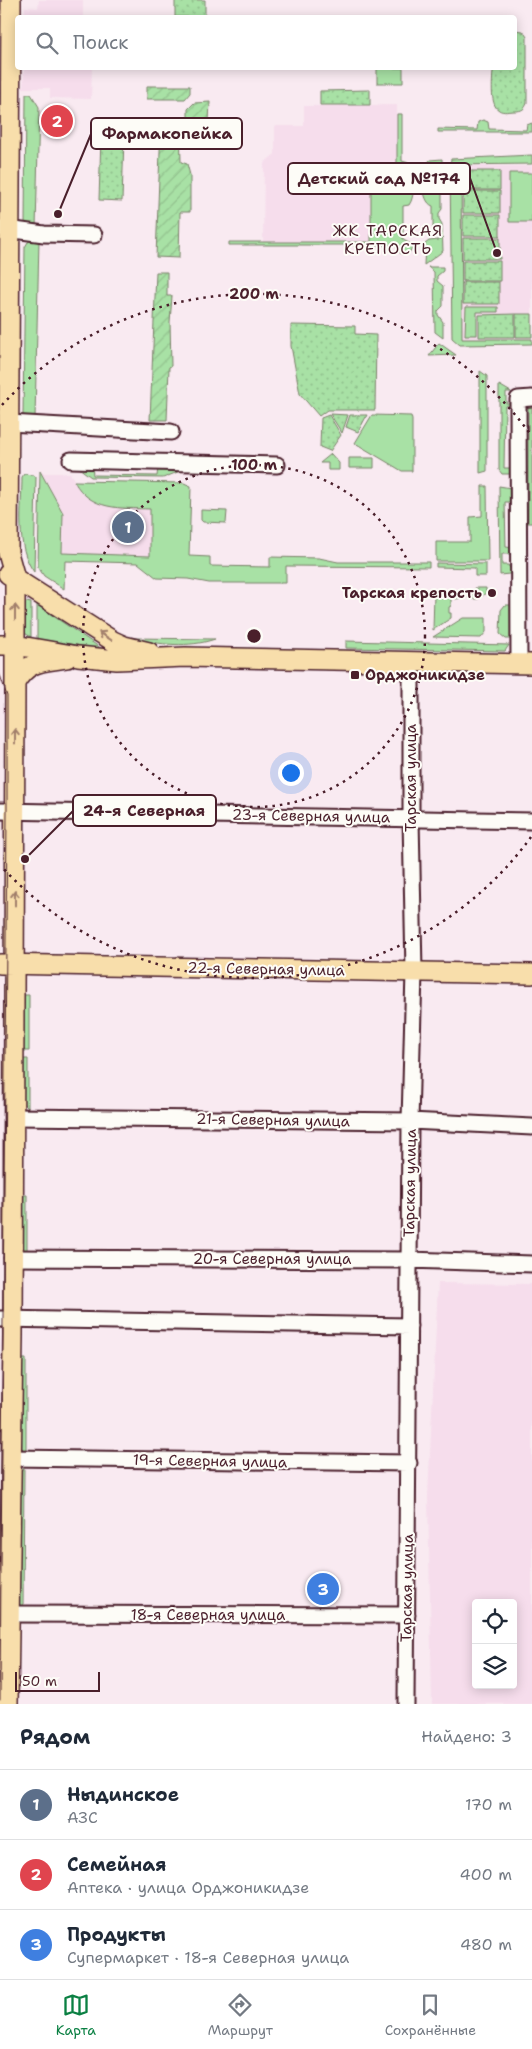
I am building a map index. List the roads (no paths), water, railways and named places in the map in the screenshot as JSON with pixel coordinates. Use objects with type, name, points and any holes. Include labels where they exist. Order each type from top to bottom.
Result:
[{"type":"main road","points":[[8,1704],[11,1458],[7,1319],[12,1258],[13,1117],[7,964],[8,811],[15,683],[8,645],[4,477],[9,422],[5,365],[5,74],[14,32],[11,0]]},
{"type":"main road","points":[[6,565],[118,644],[138,650],[185,657]]},
{"type":"main road","points":[[8,645],[78,656],[126,660],[185,657],[526,664]]},
{"type":"main road","points":[[15,683],[22,672],[35,664],[78,656]]},
{"type":"main road","name":"22-я Северная улица","points":[[7,964],[532,974]]},
{"type":"street","points":[[5,228],[44,234],[94,235]]},
{"type":"street","points":[[526,664],[518,398],[532,398]]},
{"type":"street","points":[[9,422],[171,432]]},
{"type":"street","points":[[72,460],[277,466]]},
{"type":"street","name":"Тарская улица","points":[[406,1704],[410,1121],[414,972],[411,818],[411,662]]},
{"type":"street","name":"23-я Северная улица","points":[[8,811],[532,821]]},
{"type":"street","name":"21-я Северная улица","points":[[13,1117],[410,1121],[532,1127]]},
{"type":"street","name":"20-я Северная улица","points":[[12,1258],[409,1260],[532,1264]]},
{"type":"street","points":[[7,1319],[410,1326]]},
{"type":"street","name":"19-я Северная улица","points":[[11,1458],[409,1463]]},
{"type":"street","name":"18-я Северная улица","points":[[10,1614],[407,1615]]},
{"type":"tram line","points":[[0,675],[7,696],[0,1700]]},
{"type":"place","name":"Семейная","points":[[57,121]]},
{"type":"place","name":"Фармакопейка","points":[[58,214]]},
{"type":"place","name":"Детский сад №174","points":[[497,253]]},
{"type":"place","name":"Ныдинское","points":[[128,527]]},
{"type":"place","name":"Тарская крепость","points":[[492,593]]},
{"type":"place","name":"Орджоникидзе","points":[[355,675]]},
{"type":"place","name":"24-я Северная","points":[[25,859]]},
{"type":"place","name":"Продукты","points":[[323,1589]]},
{"type":"district","name":"ЖК ТАРСКАЯ КРЕПОСТЬ","points":[[388,239]]}]
